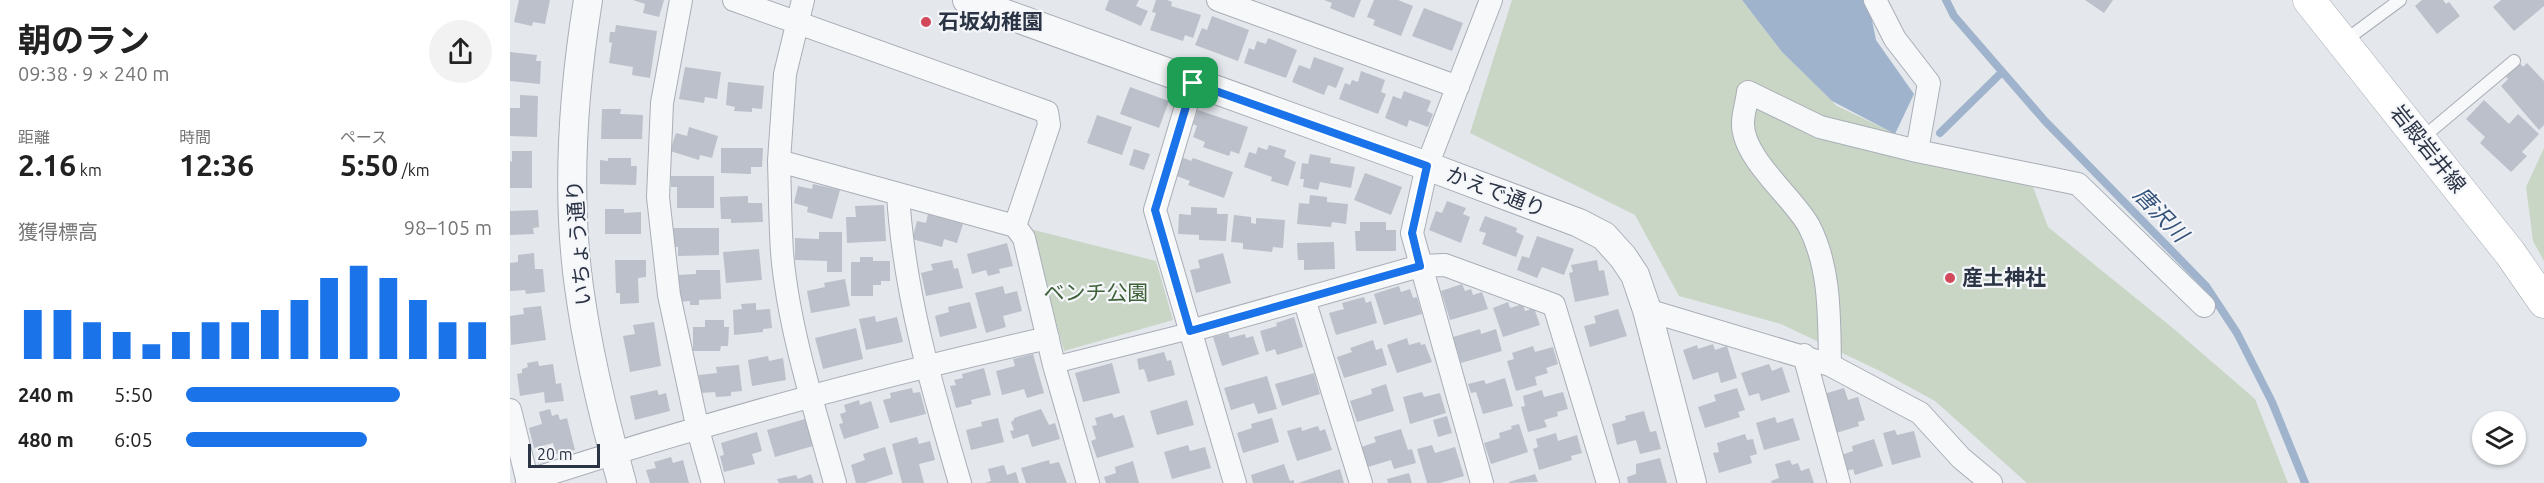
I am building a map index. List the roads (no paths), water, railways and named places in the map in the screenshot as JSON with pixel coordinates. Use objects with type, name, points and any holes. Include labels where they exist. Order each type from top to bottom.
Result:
[{"type":"main road","name":"岩殿岩井線","points":[[2309,0],[2510,253],[2544,302]]},
{"type":"street","name":"いちょう通り","points":[[588,0],[576,103],[573,207],[579,286],[593,364],[622,483]]},
{"type":"street","points":[[681,0],[662,103],[658,197],[669,295],[698,430],[712,483]]},
{"type":"street","points":[[734,0],[1047,112],[1049,125],[1015,226]]},
{"type":"street","points":[[803,0],[785,74],[780,161],[782,253],[792,315],[811,397],[835,483]]},
{"type":"street","name":"かえで通り","points":[[967,0],[1427,166],[1579,223],[1604,236],[1623,256],[1635,275],[1647,310],[1692,483]]},
{"type":"street","points":[[1218,0],[1458,87]]},
{"type":"street","points":[[1482,483],[1412,233],[1427,166],[1491,0]]},
{"type":"street","points":[[1875,0],[1895,39],[1929,83],[1917,151]]},
{"type":"street","points":[[1193,83],[1155,210],[1234,483]]},
{"type":"street","points":[[1830,365],[1828,302],[1822,260],[1808,225],[1766,173],[1749,144],[1743,125],[1748,92],[1821,127],[1917,151],[2079,184],[2204,306]]},
{"type":"street","points":[[780,161],[1015,226],[1024,238],[1054,365],[1088,483]]},
{"type":"street","points":[[898,194],[901,242],[925,366],[960,483]]},
{"type":"street","points":[[1054,365],[1190,331],[1420,266],[1445,265],[1554,305],[1608,483]]},
{"type":"street","points":[[1304,299],[1361,483]]},
{"type":"street","points":[[1647,310],[1830,365],[1920,413],[1961,458],[1991,483]]},
{"type":"street","points":[[510,410],[528,482],[614,453],[811,397],[925,366],[1048,339]]},
{"type":"street","points":[[1804,356],[1839,483]]},
{"type":"street","points":[[1961,458],[1968,483]]},
{"type":"lane","points":[[2342,43],[2400,0]]},
{"type":"lane","points":[[2421,139],[2514,61]]},
{"type":"water","points":[[1742,0],[1868,0],[1876,40],[1914,94],[1895,134],[1832,101],[1782,52]]},
{"type":"waterway","name":"唐沢川","points":[[1946,0],[1954,16],[2045,121],[2206,286],[2237,333],[2272,402],[2305,483]]},
{"type":"waterway","points":[[1940,133],[2002,72]]},
{"type":"place","name":"石坂幼稚園","points":[[926,22]]},
{"type":"place","name":"産土神社","points":[[1950,278]]},
{"type":"park label","name":"ベンチ公園","points":[[1096,293]]}]
